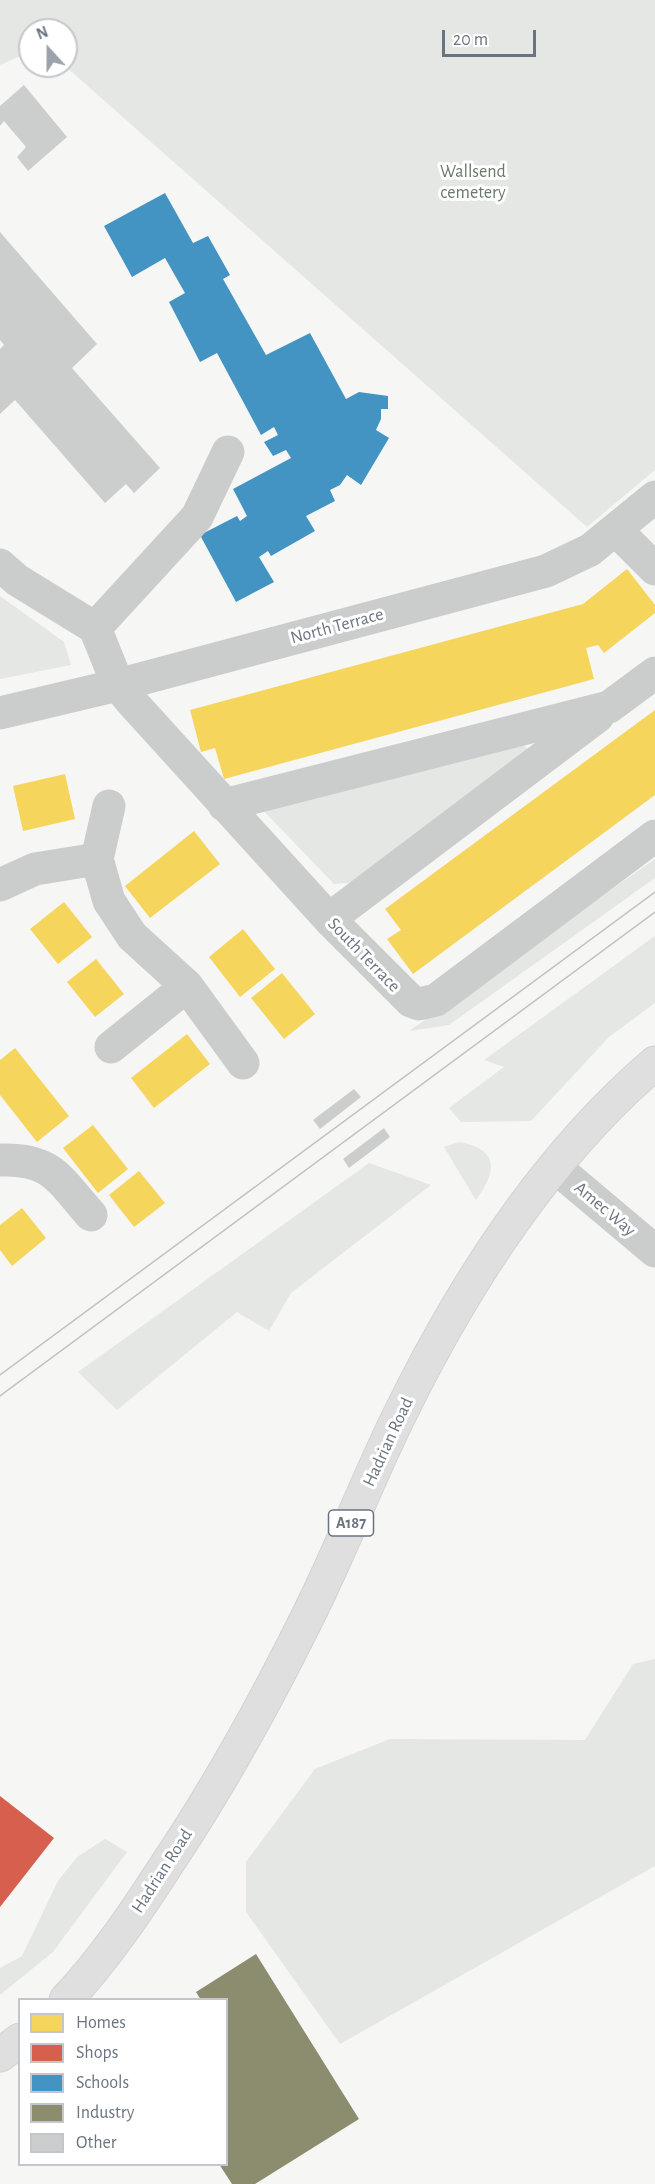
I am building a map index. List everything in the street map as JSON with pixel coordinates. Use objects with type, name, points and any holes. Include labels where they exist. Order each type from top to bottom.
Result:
[{"type":"main road","name":"Hadrian Road","points":[[68,1998],[93,1971],[132,1918],[218,1783],[308,1616],[399,1415],[475,1278],[555,1167],[601,1113],[655,1063]]},
{"type":"main road","points":[[0,2055],[18,2042]]},
{"type":"street","points":[[0,565],[17,580],[95,628],[197,517],[228,452]]},
{"type":"street","name":"North Terrace","points":[[0,713],[118,685],[546,571],[590,550],[655,497]]},
{"type":"street","points":[[616,530],[655,569]]},
{"type":"street","name":"South Terrace","points":[[95,628],[118,685],[329,919],[404,995],[419,1004],[429,1004],[655,836]]},
{"type":"street","points":[[329,919],[655,673]]},
{"type":"street","points":[[224,804],[609,707]]},
{"type":"street","points":[[109,806],[97,859],[109,901],[118,918],[132,936],[187,986],[243,1063]]},
{"type":"street","points":[[0,885],[35,869],[97,859]]},
{"type":"street","points":[[111,1047],[187,986]]},
{"type":"street","points":[[0,1160],[35,1162],[51,1170],[91,1215]]},
{"type":"street","name":"Amec Way","points":[[555,1167],[655,1251]]},
{"type":"green space","name":"Wallsend cemetery","points":[[0,0],[655,0],[655,470],[587,527],[78,77],[78,18],[18,18],[18,57],[0,65]]},
{"type":"green space","points":[[0,596],[64,642],[71,665],[0,679]]},
{"type":"green space","points":[[521,742],[530,752],[361,882],[334,884],[257,804]]},
{"type":"green space","points":[[655,859],[655,878],[449,1025],[409,1031]]},
{"type":"green space","points":[[655,936],[655,1003],[609,1037],[531,1121],[461,1122],[449,1108],[504,1067],[484,1060]]},
{"type":"green space","points":[[459,1142],[482,1150],[491,1163],[488,1180],[476,1200],[444,1147]]},
{"type":"green space","points":[[369,1163],[431,1185],[291,1293],[269,1331],[237,1312],[117,1410],[78,1372]]},
{"type":"green space","points":[[655,1659],[655,1866],[340,2044],[246,1912],[246,1862],[315,1769],[390,1739],[585,1740],[633,1664]]},
{"type":"green space","points":[[105,1839],[127,1852],[53,1952],[0,1995],[0,1968],[22,1956],[58,1881],[77,1857]]},
{"type":"building: Homes","points":[[627,569],[655,605],[655,613],[604,653],[598,645],[586,648],[594,679],[224,779],[215,748],[201,752],[190,710],[583,604]]},
{"type":"building: Homes","points":[[655,710],[655,795],[413,974],[387,939],[401,930],[385,909]]},
{"type":"building: Homes","points":[[65,774],[75,819],[23,831],[13,786]]},
{"type":"building: Homes","points":[[194,831],[220,864],[150,918],[125,886]]},
{"type":"building: Homes","points":[[64,902],[92,937],[58,964],[30,929]]},
{"type":"building: Homes","points":[[243,929],[275,969],[240,997],[209,957]]},
{"type":"building: Homes","points":[[96,959],[124,994],[95,1017],[67,982]]},
{"type":"building: Homes","points":[[282,973],[315,1014],[284,1039],[251,998]]},
{"type":"building: Homes","points":[[187,1034],[210,1064],[154,1108],[131,1078]]},
{"type":"building: Homes","points":[[15,1048],[69,1116],[37,1142],[0,1095],[0,1060]]},
{"type":"building: Homes","points":[[93,1125],[128,1169],[98,1193],[63,1148]]},
{"type":"building: Homes","points":[[139,1171],[165,1203],[134,1227],[109,1195]]},
{"type":"building: Homes","points":[[22,1208],[46,1238],[12,1266],[0,1250],[0,1225]]},
{"type":"building: Shops","points":[[0,1796],[54,1838],[0,1907]]},
{"type":"building: Schools","points":[[165,193],[193,243],[208,236],[230,275],[223,279],[266,355],[310,333],[346,399],[359,392],[388,396],[388,409],[381,409],[381,419],[376,430],[389,438],[361,485],[347,475],[340,485],[330,490],[335,501],[306,516],[315,531],[271,556],[268,551],[259,557],[274,582],[236,602],[200,535],[237,516],[240,521],[247,516],[233,489],[291,458],[286,450],[273,456],[264,442],[278,435],[274,427],[261,435],[217,353],[200,362],[169,302],[185,293],[165,258],[132,277],[104,226]]},
{"type":"building: Industry","points":[[256,1954],[359,2119],[255,2184],[232,2184],[220,2166],[228,2166],[228,1998],[200,1998],[196,1992]]},
{"type":"building: Other","points":[[24,85],[67,137],[28,171],[17,157],[26,147],[4,121],[0,126],[0,106]]},
{"type":"building: Other","points":[[0,232],[97,344],[72,368],[160,468],[134,493],[126,484],[105,503],[15,400],[0,414],[0,349],[4,345],[0,340]]},
{"type":"building: Other","points":[[354,1089],[361,1097],[320,1129],[313,1120]]},
{"type":"building: Other","points":[[384,1128],[390,1137],[349,1168],[343,1159]]},
{"type":"tram line","points":[[0,1375],[655,892]]},
{"type":"tram line","points":[[0,1396],[655,912]]}]
